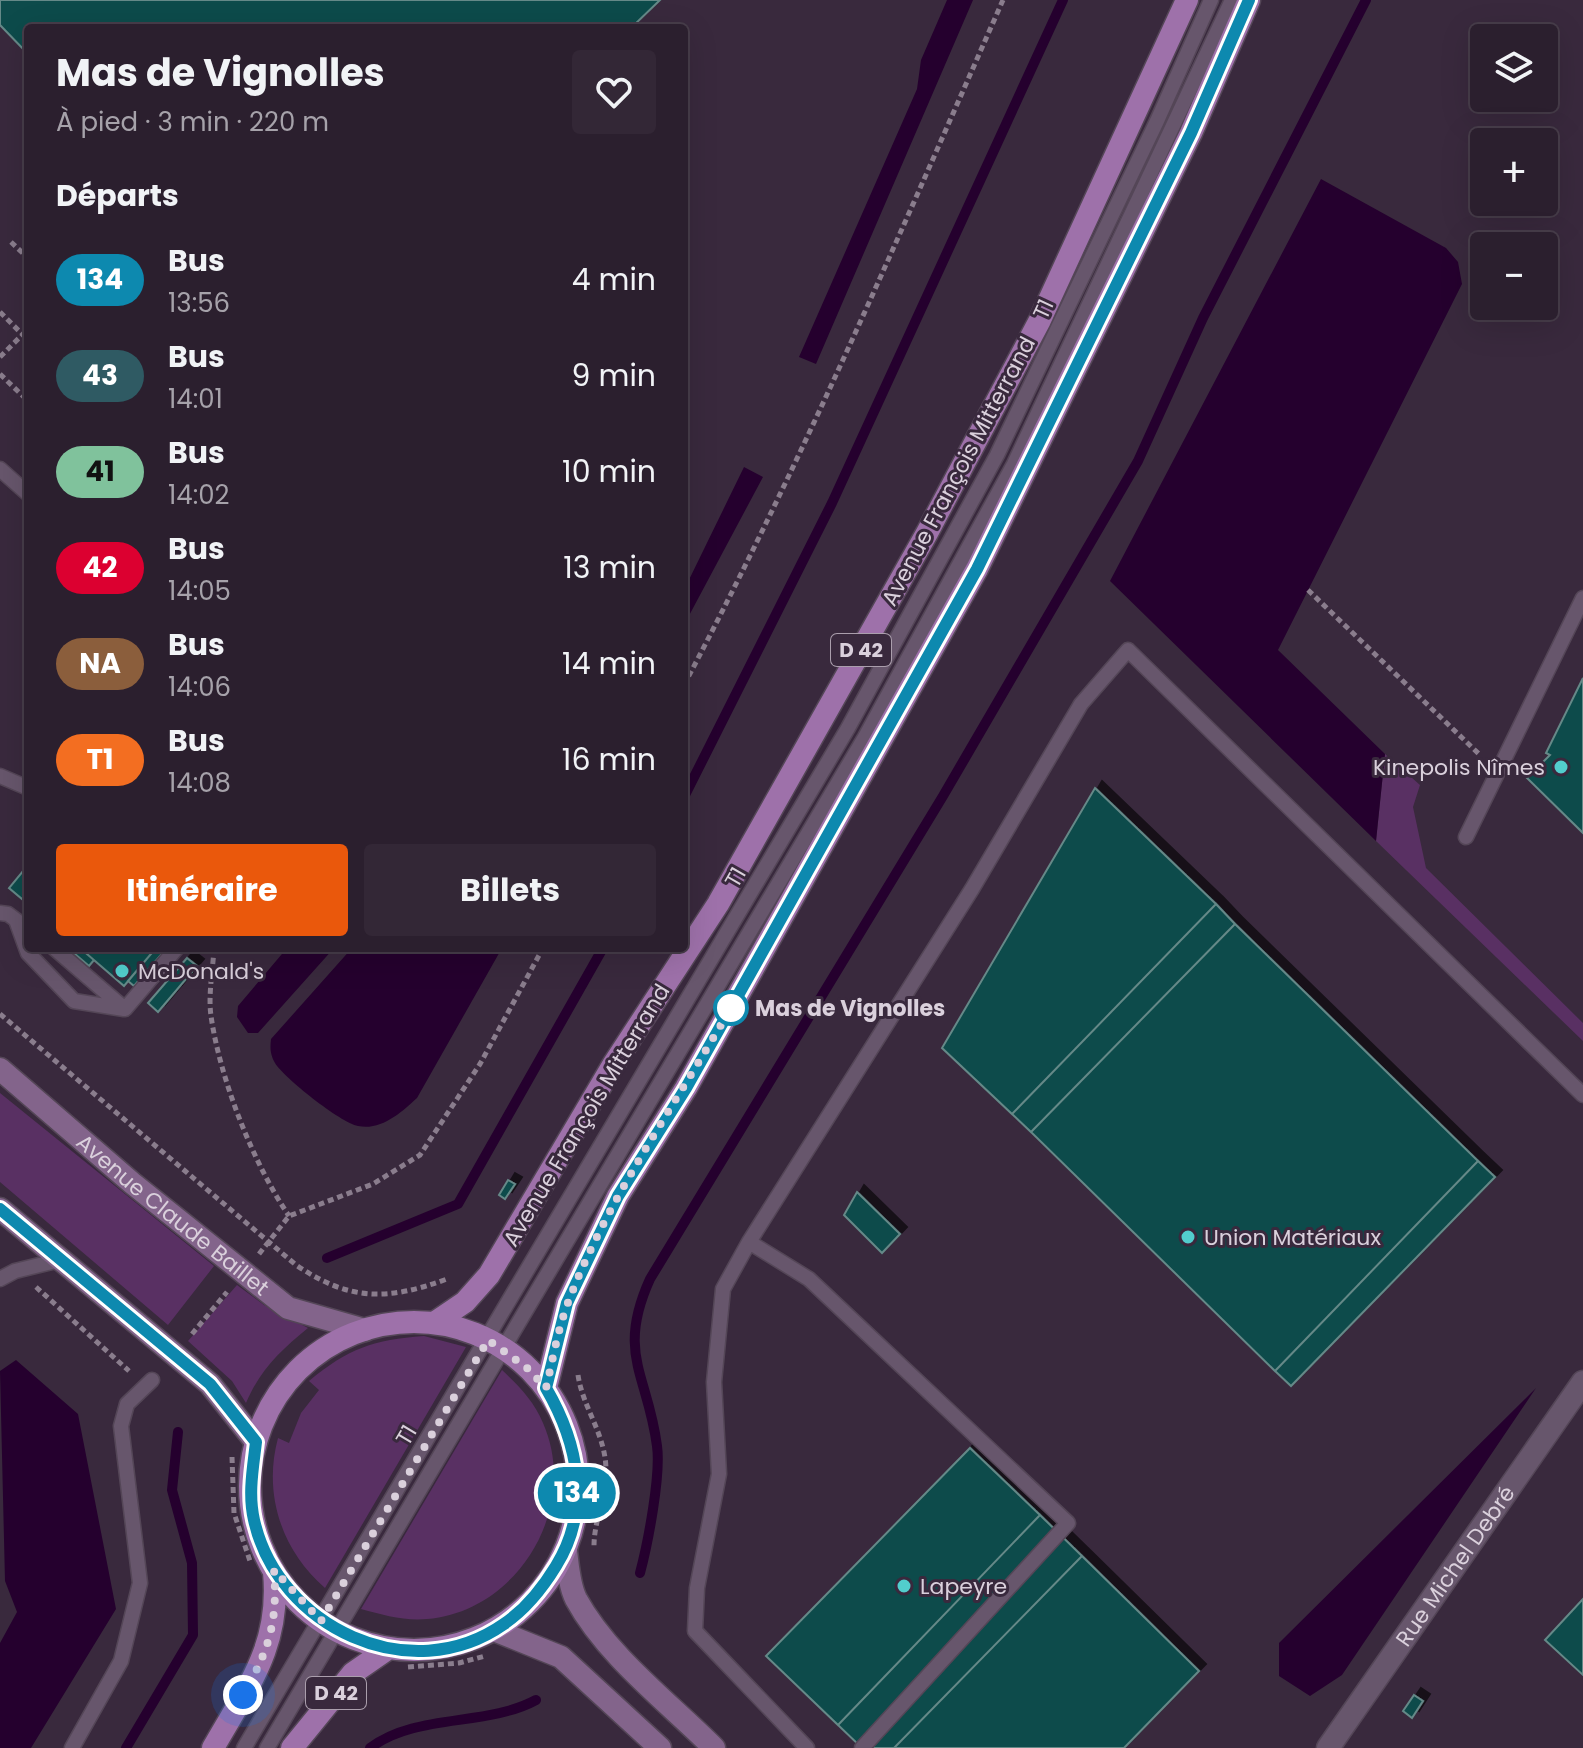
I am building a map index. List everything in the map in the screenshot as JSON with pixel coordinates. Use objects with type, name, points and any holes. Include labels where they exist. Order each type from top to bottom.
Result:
[{"type":"main road","name":"Avenue François Mitterrand","points":[[688,950],[718,904],[927,533],[1040,320],[1187,0]]},
{"type":"main road","name":"D 42","points":[[546,1388],[567,1303],[618,1196],[686,1088],[977,569],[1191,133],[1249,0]]},
{"type":"main road","name":"Avenue François Mitterrand","points":[[434,1323],[465,1302],[489,1275],[613,1065],[687,952]]},
{"type":"main road","name":"Avenue Claude Baillet","points":[[0,1069],[288,1308],[365,1330]]},
{"type":"main road","points":[[0,1209],[210,1384],[256,1442]]},
{"type":"main road","points":[[213,1748],[259,1668],[274,1627],[277,1605],[274,1570],[254,1519],[251,1489],[256,1442],[286,1382],[323,1350],[365,1330],[404,1323],[434,1323],[495,1344],[546,1388],[563,1418],[574,1450],[578,1484],[576,1518],[566,1551],[539,1594],[494,1630],[437,1649],[389,1648],[329,1626],[274,1570]]},
{"type":"main road","points":[[566,1551],[574,1596],[585,1612],[615,1650],[714,1748]]},
{"type":"main road","points":[[494,1630],[561,1657],[660,1748]]},
{"type":"main road","name":"D 42","points":[[292,1748],[353,1673],[389,1648]]},
{"type":"street","name":"Rue Michel Debré","points":[[1328,1748],[1583,1382]]},
{"type":"lane","name":"T1","points":[[267,1748],[329,1626],[495,1344],[848,728],[990,468],[1157,121],[1211,0]]},
{"type":"lane","name":"T1","points":[[495,1344],[865,737],[1014,464],[1232,0]]},
{"type":"lane","points":[[0,469],[24,490]]},
{"type":"lane","points":[[1466,837],[1583,598]]},
{"type":"lane","points":[[807,1748],[695,1631],[697,1588],[719,1474],[714,1382],[723,1289],[749,1242],[972,889],[1081,704],[1128,650],[1583,1095]]},
{"type":"lane","points":[[0,776],[24,786]]},
{"type":"lane","points":[[0,913],[22,925]]},
{"type":"lane","points":[[28,952],[74,1001],[125,1009]]},
{"type":"lane","points":[[59,952],[125,1009]]},
{"type":"lane","points":[[125,1009],[174,952]]},
{"type":"lane","points":[[749,1242],[809,1279],[1068,1523],[862,1748]]},
{"type":"lane","points":[[0,1279],[15,1271],[60,1260]]},
{"type":"lane","points":[[72,1748],[121,1661],[140,1583],[121,1426],[127,1404],[152,1380]]},
{"type":"lane","name":"T1","points":[[244,1748],[329,1626]]},
{"type":"path","points":[[688,677],[756,548],[850,348],[1003,0]]},
{"type":"path","points":[[11,242],[24,254]]},
{"type":"path","points":[[0,312],[22,335],[0,357]]},
{"type":"path","points":[[0,374],[24,397]]},
{"type":"path","points":[[1308,590],[1499,773]]},
{"type":"path","points":[[214,952],[211,1014],[227,1079],[267,1183],[289,1216]]},
{"type":"path","points":[[270,1242],[289,1216],[373,1184],[420,1155],[480,1064],[541,952]]},
{"type":"path","points":[[0,1014],[270,1242],[327,1286],[361,1295],[415,1291],[451,1278]]},
{"type":"path","points":[[173,1356],[243,1273]]},
{"type":"shaded area","points":[[947,0],[973,0],[816,364],[799,357],[917,89],[921,60]]},
{"type":"shaded area","points":[[1321,179],[1446,248],[1458,262],[1462,284],[1278,650],[1385,754],[1376,841],[1110,581]]},
{"type":"shaded area","points":[[744,467],[763,477],[688,618],[688,582]]},
{"type":"shaded area","points":[[1385,754],[1420,785],[1413,807],[1426,868],[1583,1023],[1583,1041],[1376,841]]},
{"type":"shaded area","points":[[284,952],[330,952],[258,1033],[248,1033],[237,1017],[238,1006]]},
{"type":"shaded area","points":[[348,952],[500,952],[417,1098],[383,1123],[358,1126],[326,1108],[280,1070],[272,1057],[271,1039]]},
{"type":"shaded area","points":[[0,1093],[214,1266],[168,1325],[0,1182]]},
{"type":"shaded area","points":[[237,1285],[264,1305],[308,1328],[272,1362],[246,1403],[232,1381],[188,1341]]},
{"type":"shaded area","points":[[424,1336],[466,1347],[325,1588],[297,1556],[279,1519],[273,1479],[278,1438],[289,1443],[301,1413],[319,1390],[309,1381],[323,1370],[350,1353],[376,1343]]},
{"type":"shaded area","points":[[16,1360],[78,1414],[116,1609],[31,1748],[0,1748],[0,1643],[17,1612],[5,1581],[0,1371]]},
{"type":"shaded area","points":[[502,1370],[535,1408],[543,1423],[552,1455],[553,1488],[547,1520],[533,1550],[514,1576],[489,1597],[460,1612],[418,1619],[361,1609]]},
{"type":"shaded area","points":[[1536,1388],[1342,1675],[1310,1696],[1279,1676],[1279,1643]]},
{"type":"building","points":[[0,0],[660,0],[635,24],[24,24],[24,50],[0,25]]},
{"type":"building","name":"Kinepolis Nîmes","points":[[1583,678],[1583,833],[1527,778],[1550,755],[1546,753]]},
{"type":"building","points":[[1095,788],[1216,904],[1012,1114],[942,1048]]},
{"type":"building","points":[[24,870],[24,901],[9,888]]},
{"type":"building","points":[[1216,904],[1235,924],[1031,1132],[1012,1114]]},
{"type":"building","points":[[1235,924],[1478,1161],[1275,1371],[1031,1132]]},
{"type":"building","points":[[73,952],[85,952],[94,960],[89,966]]},
{"type":"building","name":"McDonald's","points":[[85,952],[153,952],[124,986]]},
{"type":"building","points":[[153,952],[164,952],[134,986],[128,981]]},
{"type":"building","points":[[187,958],[197,966],[158,1012],[148,1003]]},
{"type":"building","points":[[1478,1161],[1495,1177],[1291,1386],[1275,1371]]},
{"type":"building","points":[[508,1180],[515,1184],[505,1199],[499,1195]]},
{"type":"building","points":[[857,1192],[900,1234],[882,1253],[844,1215]]},
{"type":"building","name":"Lapeyre","points":[[970,1448],[1040,1515],[838,1725],[766,1656]]},
{"type":"building","points":[[1040,1515],[1082,1556],[894,1748],[862,1748],[838,1725]]},
{"type":"building","points":[[1082,1556],[1199,1671],[1124,1748],[894,1748]]},
{"type":"building","points":[[1583,1599],[1583,1675],[1545,1640]]},
{"type":"building","points":[[1414,1695],[1423,1701],[1412,1718],[1403,1711]]},
{"type":"waterway","points":[[688,789],[832,503],[1063,0]]},
{"type":"waterway","points":[[640,1573],[653,1509],[658,1459],[653,1422],[635,1346],[635,1327],[650,1279],[943,796],[1138,461],[1203,318],[1366,0]]},
{"type":"waterway","points":[[327,1258],[458,1204],[601,952]]},
{"type":"waterway","points":[[126,1748],[193,1635],[192,1563],[172,1490],[178,1432]]},
{"type":"waterway","points":[[370,1748],[408,1730],[495,1714],[536,1700]]},
{"type":"bus line","name":"134","points":[[0,1209],[210,1384],[256,1442],[251,1489],[254,1519],[262,1548],[285,1586],[321,1621],[358,1640],[389,1648],[417,1651],[437,1649],[494,1630],[539,1594],[566,1551],[576,1518],[578,1484],[574,1450],[563,1418],[546,1388],[567,1303],[618,1196],[686,1088],[977,569],[1191,133],[1249,0]]},
{"type":"place","name":"Kinepolis Nîmes","points":[[1561,767]]},
{"type":"place","name":"McDonald's","points":[[122,971]]},
{"type":"place","name":"Mas de Vignolles","points":[[731,1008]]},
{"type":"place","name":"Union Matériaux","points":[[1188,1237]]},
{"type":"place","name":"Lapeyre","points":[[904,1586]]},
{"type":"route","points":[[243,1695],[259,1668],[274,1627],[277,1605],[274,1570],[285,1586],[321,1621],[488,1340],[526,1367],[546,1388],[567,1303],[580,1274],[618,1196],[686,1088],[737,997],[731,1008]]}]
